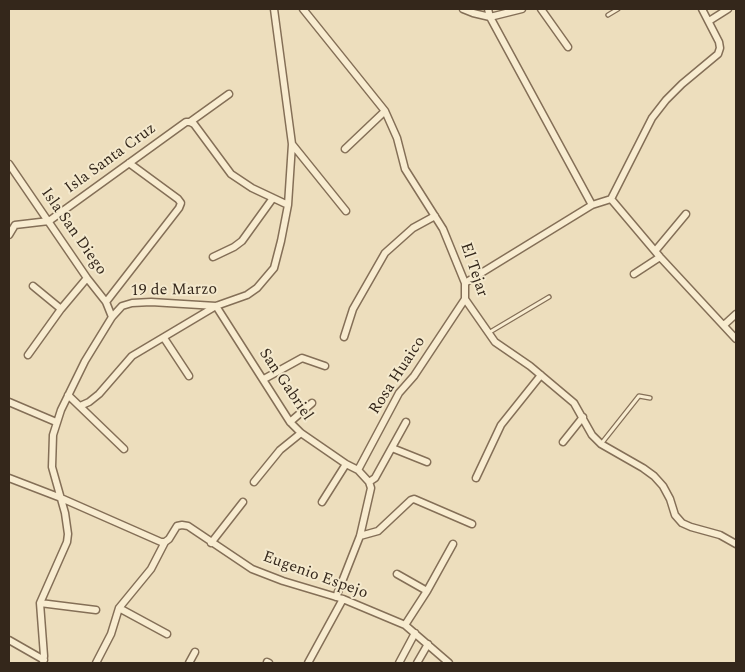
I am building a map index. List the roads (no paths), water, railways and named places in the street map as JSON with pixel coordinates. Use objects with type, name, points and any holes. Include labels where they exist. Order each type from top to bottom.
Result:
[{"type":"street","name":"19 de Marzo","points":[[44,662],[40,603],[68,538],[67,523],[51,463],[56,422],[85,361],[112,316],[122,306],[132,303],[151,302],[216,306],[248,295],[267,278],[274,268],[278,255],[281,202],[292,144],[274,9]]},
{"type":"street","name":"El Tejar","points":[[303,9],[385,111],[397,138],[405,169],[443,229],[465,283],[465,299],[490,332],[495,342],[530,366],[574,403],[592,434],[601,444],[654,476],[663,486],[675,515],[682,523],[720,535],[736,544]]},
{"type":"street","points":[[463,9],[473,13],[522,9]]},
{"type":"street","points":[[541,9],[568,47]]},
{"type":"street","points":[[465,283],[592,205],[611,199],[652,118],[682,84],[718,54],[719,42],[702,9]]},
{"type":"street","points":[[709,21],[728,9]]},
{"type":"street","points":[[489,13],[592,205]]},
{"type":"street","name":"Isla Santa Cruz","points":[[49,221],[186,122],[190,122],[229,94]]},
{"type":"street","points":[[345,149],[385,111]]},
{"type":"street","points":[[190,122],[194,124],[231,174],[252,188],[281,202],[242,241],[213,257]]},
{"type":"street","points":[[292,144],[346,211]]},
{"type":"street","points":[[107,303],[181,203],[129,163]]},
{"type":"street","name":"Isla San Diego","points":[[9,167],[49,221],[86,278],[107,303],[112,316]]},
{"type":"street","points":[[611,199],[660,257],[736,339]]},
{"type":"street","points":[[656,250],[686,214]]},
{"type":"street","points":[[344,337],[353,310],[385,253],[413,228],[435,216]]},
{"type":"street","points":[[9,220],[15,225],[49,221]]},
{"type":"street","points":[[9,235],[15,225]]},
{"type":"street","points":[[634,274],[660,257]]},
{"type":"street","points":[[28,355],[86,278]]},
{"type":"street","points":[[33,286],[61,309]]},
{"type":"street","name":"Rosa Huaico","points":[[358,470],[400,393],[414,376],[465,299]]},
{"type":"street","points":[[80,406],[99,394],[132,356],[216,306]]},
{"type":"street","name":"San Gabriel","points":[[216,306],[290,422],[301,433],[346,464],[358,470],[369,482]]},
{"type":"street","points":[[724,325],[736,314]]},
{"type":"street","points":[[164,338],[189,376]]},
{"type":"street","points":[[264,380],[302,358],[325,366]]},
{"type":"street","points":[[476,478],[501,426],[541,375]]},
{"type":"street","points":[[68,395],[124,449]]},
{"type":"street","points":[[9,402],[56,422]]},
{"type":"street","points":[[290,422],[312,403]]},
{"type":"street","points":[[563,442],[583,417]]},
{"type":"street","points":[[308,663],[339,598],[360,536],[372,492],[369,482],[375,478],[406,422]]},
{"type":"street","points":[[254,482],[280,450],[301,433]]},
{"type":"street","points":[[392,448],[427,462]]},
{"type":"street","points":[[322,502],[346,464]]},
{"type":"street","points":[[9,478],[61,498],[155,540],[165,542],[151,569],[119,608],[112,634],[96,663]]},
{"type":"street","points":[[360,536],[378,531],[410,500],[414,499],[472,524]]},
{"type":"street","points":[[212,543],[242,502]]},
{"type":"street","name":"Eugenio Espejo","points":[[165,542],[177,526],[182,524],[188,526],[252,569],[283,581],[339,598],[405,625],[449,663]]},
{"type":"street","points":[[405,625],[427,591],[453,544]]},
{"type":"street","points":[[397,574],[427,591]]},
{"type":"street","points":[[40,603],[96,610]]},
{"type":"street","points":[[119,608],[167,634]]},
{"type":"street","points":[[399,663],[415,633]]},
{"type":"street","points":[[9,640],[44,662]]},
{"type":"street","points":[[416,663],[428,644]]},
{"type":"street","points":[[189,663],[195,652]]},
{"type":"lane","points":[[608,15],[618,9]]},
{"type":"lane","points":[[490,332],[549,297]]},
{"type":"lane","points":[[601,444],[638,396],[650,398]]}]
